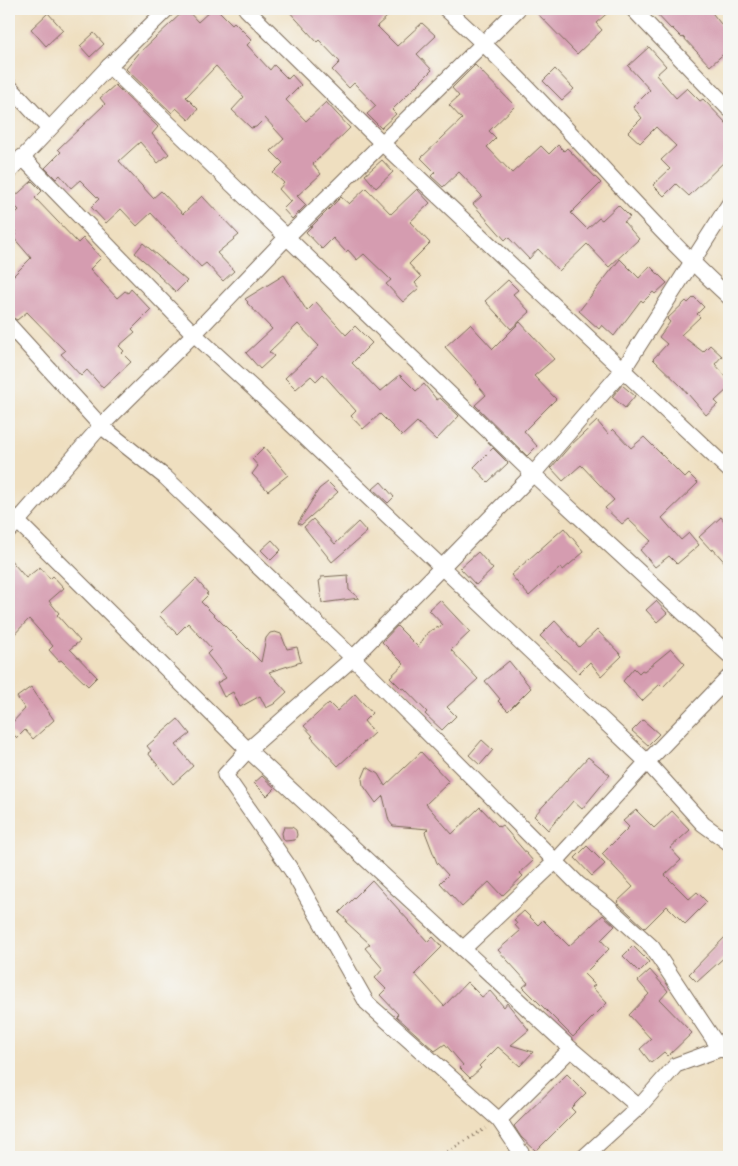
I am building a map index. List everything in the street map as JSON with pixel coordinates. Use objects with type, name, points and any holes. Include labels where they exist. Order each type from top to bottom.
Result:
[{"type":"street","points":[[9,172],[109,66],[167,9]]},
{"type":"street","points":[[246,9],[382,143],[729,470]]},
{"type":"street","points":[[446,9],[484,43],[691,262],[729,297]]},
{"type":"street","points":[[518,9],[287,237],[194,334],[101,426],[12,522],[248,750],[571,1049],[639,1107]]},
{"type":"street","points":[[633,9],[729,108]]},
{"type":"street","points":[[109,66],[533,474],[729,655]]},
{"type":"street","points":[[9,86],[48,129]]},
{"type":"street","points":[[22,157],[194,334],[647,762],[703,824],[729,843]]},
{"type":"street","points":[[524,1157],[499,1120],[366,1003],[292,871],[225,775],[248,750],[353,658],[533,474],[623,370],[729,204]]},
{"type":"street","points":[[9,325],[101,426],[164,477],[353,658],[578,884],[607,906],[652,947],[725,1051],[676,1064],[639,1107],[584,1157]]},
{"type":"street","points":[[463,949],[556,861],[647,762],[729,677]]},
{"type":"street","points":[[499,1120],[571,1049]]},
{"type":"path","points":[[439,1157],[499,1120]]},
{"type":"building","points":[[186,9],[198,22],[212,9],[217,9],[232,24],[234,22],[252,40],[247,45],[270,70],[274,65],[288,79],[292,75],[301,85],[286,100],[306,121],[326,102],[350,128],[313,164],[321,174],[297,196],[306,205],[292,219],[283,209],[292,200],[290,201],[279,189],[284,183],[273,173],[283,163],[271,151],[284,139],[265,118],[256,127],[251,128],[232,110],[244,97],[216,66],[186,97],[198,109],[189,120],[176,108],[172,113],[126,69],[139,53]]},
{"type":"building","points":[[287,9],[396,9],[377,26],[397,46],[422,23],[436,36],[417,54],[432,70],[392,110],[396,114],[381,128],[367,114],[376,106],[354,83],[349,88],[332,70],[340,62],[319,40],[317,42]]},
{"type":"building","points":[[533,9],[612,9],[596,23],[602,30],[577,54]]},
{"type":"building","points":[[652,9],[709,9],[729,34],[729,49],[710,66],[683,37],[671,29]]},
{"type":"building","points":[[48,13],[63,30],[46,46],[31,29]]},
{"type":"building","points":[[94,33],[104,44],[90,57],[80,46]]},
{"type":"building","points":[[649,47],[666,66],[656,75],[676,98],[687,88],[700,101],[703,99],[729,126],[729,157],[689,196],[676,184],[664,196],[653,185],[670,169],[661,160],[676,146],[656,127],[640,143],[628,132],[642,118],[633,107],[650,90],[628,66]]},
{"type":"building","points":[[475,65],[515,106],[489,131],[496,138],[487,147],[512,173],[541,146],[549,154],[558,145],[564,151],[567,148],[601,183],[571,213],[587,229],[599,218],[602,220],[618,205],[630,217],[624,222],[639,239],[609,267],[587,244],[559,271],[538,249],[529,259],[508,237],[505,240],[473,204],[482,196],[459,172],[443,187],[431,176],[435,172],[421,158],[462,119],[449,105],[459,96],[452,88]]},
{"type":"building","points":[[555,69],[574,89],[562,100],[543,81]]},
{"type":"building","points":[[115,85],[158,127],[152,134],[169,154],[158,163],[140,142],[119,161],[153,198],[161,191],[183,214],[202,196],[239,235],[217,253],[234,271],[223,281],[206,263],[201,267],[151,213],[137,226],[121,209],[106,223],[91,207],[99,199],[80,180],[71,188],[60,175],[56,179],[45,168],[61,152],[58,149],[105,104],[100,98]]},
{"type":"building","points":[[382,160],[393,172],[376,188],[365,175]]},
{"type":"building","points":[[32,181],[42,191],[35,198],[78,243],[83,238],[101,258],[90,269],[117,298],[125,291],[128,293],[131,289],[151,310],[132,329],[135,332],[119,346],[124,351],[122,353],[131,362],[103,388],[87,370],[81,376],[61,354],[65,351],[27,312],[17,320],[9,316],[9,280],[31,258],[13,237],[17,233],[9,225],[9,220],[19,210],[10,201]]},
{"type":"building","points":[[366,188],[391,214],[417,189],[430,203],[410,222],[430,243],[409,264],[421,277],[415,283],[419,288],[403,302],[386,284],[391,280],[364,254],[357,260],[348,250],[346,252],[333,238],[322,249],[306,232],[341,197],[349,204]]},
{"type":"building","points":[[143,243],[187,281],[176,292],[135,253]]},
{"type":"building","points":[[620,259],[639,278],[650,266],[667,283],[655,294],[653,292],[643,302],[641,300],[614,336],[602,325],[599,329],[579,311]]},
{"type":"building","points":[[284,275],[307,311],[316,302],[346,335],[355,326],[372,343],[352,363],[380,392],[400,375],[416,391],[424,384],[437,400],[440,398],[459,416],[436,440],[417,422],[402,436],[380,414],[363,429],[351,416],[356,411],[323,374],[316,381],[311,376],[296,389],[285,378],[319,346],[298,324],[269,352],[274,356],[260,369],[246,353],[272,329],[245,299]]},
{"type":"building","points":[[508,280],[518,290],[513,294],[530,312],[511,329],[485,301]]},
{"type":"building","points":[[694,297],[704,307],[697,314],[700,317],[681,335],[703,352],[710,345],[722,356],[715,364],[729,380],[729,388],[715,401],[718,404],[706,415],[682,387],[653,359],[667,344],[659,337],[670,322],[667,319],[686,301],[688,303]]},
{"type":"building","points":[[520,322],[554,359],[534,376],[556,399],[524,431],[537,446],[527,456],[475,405],[486,395],[477,382],[445,347],[470,324],[493,349]]},
{"type":"building","points":[[622,385],[635,396],[625,408],[612,397]]},
{"type":"building","points":[[597,421],[608,434],[613,429],[631,448],[644,437],[685,478],[689,474],[698,483],[662,518],[681,540],[689,533],[699,545],[677,564],[669,556],[655,567],[640,550],[651,541],[628,519],[622,524],[605,508],[614,500],[581,465],[563,481],[551,468],[570,446]]},
{"type":"building","points":[[264,447],[288,475],[268,491],[252,474],[258,466],[252,459]]},
{"type":"building","points":[[493,448],[508,463],[488,482],[474,467]]},
{"type":"building","points":[[328,482],[338,492],[301,525],[298,523],[319,489]]},
{"type":"building","points":[[381,482],[394,497],[388,503],[373,489]]},
{"type":"building","points":[[721,517],[729,527],[729,567],[699,537]]},
{"type":"building","points":[[313,519],[335,544],[358,522],[367,532],[332,562],[304,527]]},
{"type":"building","points":[[564,528],[584,552],[563,570],[560,568],[529,596],[511,575]]},
{"type":"building","points":[[272,540],[281,550],[271,560],[261,550]]},
{"type":"building","points":[[478,552],[493,569],[476,585],[460,568]]},
{"type":"building","points":[[9,558],[26,578],[40,567],[50,579],[53,576],[64,588],[49,601],[59,613],[57,615],[80,641],[70,649],[97,677],[88,686],[49,650],[53,646],[29,619],[9,640]]},
{"type":"building","points":[[348,575],[349,590],[359,598],[322,603],[319,580],[321,580],[321,577]]},
{"type":"building","points":[[196,579],[208,593],[201,602],[261,662],[266,638],[270,633],[281,634],[287,649],[297,647],[301,662],[269,672],[287,692],[274,704],[266,708],[260,696],[240,707],[233,692],[224,697],[217,683],[226,678],[207,654],[212,649],[188,623],[177,634],[159,615]]},
{"type":"building","points":[[440,600],[470,632],[451,650],[478,679],[447,707],[456,716],[442,730],[425,714],[427,712],[404,688],[402,689],[390,677],[404,664],[382,642],[397,626],[418,647],[428,632],[443,625],[429,610]]},
{"type":"building","points":[[656,601],[667,613],[657,622],[646,610]]},
{"type":"building","points":[[555,621],[579,647],[597,630],[622,656],[601,676],[590,662],[579,673],[540,636]]},
{"type":"building","points":[[671,649],[685,664],[663,687],[660,684],[642,701],[623,681],[634,668],[639,673],[642,670],[644,671]]},
{"type":"building","points":[[509,661],[531,688],[508,711],[498,701],[500,699],[485,681]]},
{"type":"building","points":[[31,687],[54,720],[33,739],[25,730],[17,738],[9,730],[9,726],[25,709],[17,697]]},
{"type":"building","points":[[355,694],[372,713],[364,721],[374,733],[338,766],[311,737],[313,736],[304,726],[329,703],[337,711]]},
{"type":"building","points":[[178,719],[190,734],[176,745],[193,766],[173,784],[148,753],[151,751],[147,746]]},
{"type":"building","points":[[643,720],[659,734],[648,745],[632,731]]},
{"type":"building","points":[[482,740],[493,750],[480,765],[469,755]]},
{"type":"building","points":[[421,752],[449,782],[426,804],[452,834],[480,807],[499,827],[502,825],[533,861],[520,873],[523,876],[502,896],[489,882],[462,907],[440,883],[448,875],[437,863],[425,832],[428,829],[393,826],[389,821],[383,796],[376,803],[363,785],[362,779],[367,767],[378,774],[385,786]]},
{"type":"building","points":[[588,757],[610,775],[582,809],[573,801],[548,830],[534,816]]},
{"type":"building","points":[[262,776],[275,788],[267,796],[254,783]]},
{"type":"building","points":[[636,810],[654,828],[672,811],[690,830],[670,848],[681,860],[665,875],[689,899],[697,892],[707,902],[685,924],[667,906],[645,928],[617,902],[633,887],[602,854],[629,827],[623,821]]},
{"type":"building","points":[[284,827],[292,827],[296,830],[295,840],[285,841],[282,833]]},
{"type":"building","points":[[587,846],[605,864],[592,876],[575,858]]},
{"type":"building","points":[[372,880],[428,942],[433,937],[442,947],[415,974],[444,1006],[467,982],[482,997],[490,991],[504,1007],[507,1003],[529,1030],[511,1045],[533,1052],[520,1066],[498,1047],[470,1078],[460,1068],[463,1065],[445,1044],[435,1051],[396,1016],[398,1014],[380,995],[386,989],[375,978],[383,969],[365,948],[370,944],[339,913]]},
{"type":"building","points":[[524,911],[538,925],[543,920],[569,946],[603,915],[615,926],[601,940],[609,949],[584,974],[595,985],[592,987],[607,1003],[573,1037],[523,987],[528,983],[498,950],[520,931],[515,925],[517,924],[514,920]]},
{"type":"building","points":[[729,933],[729,953],[697,982],[689,974]]},
{"type":"building","points":[[633,946],[649,962],[639,972],[623,956]]},
{"type":"building","points":[[650,970],[668,991],[660,1000],[692,1033],[668,1056],[664,1052],[651,1063],[640,1049],[651,1039],[629,1015],[649,994],[638,981]]},
{"type":"building","points":[[567,1074],[586,1093],[571,1108],[575,1112],[536,1151],[521,1137],[514,1126]]}]
